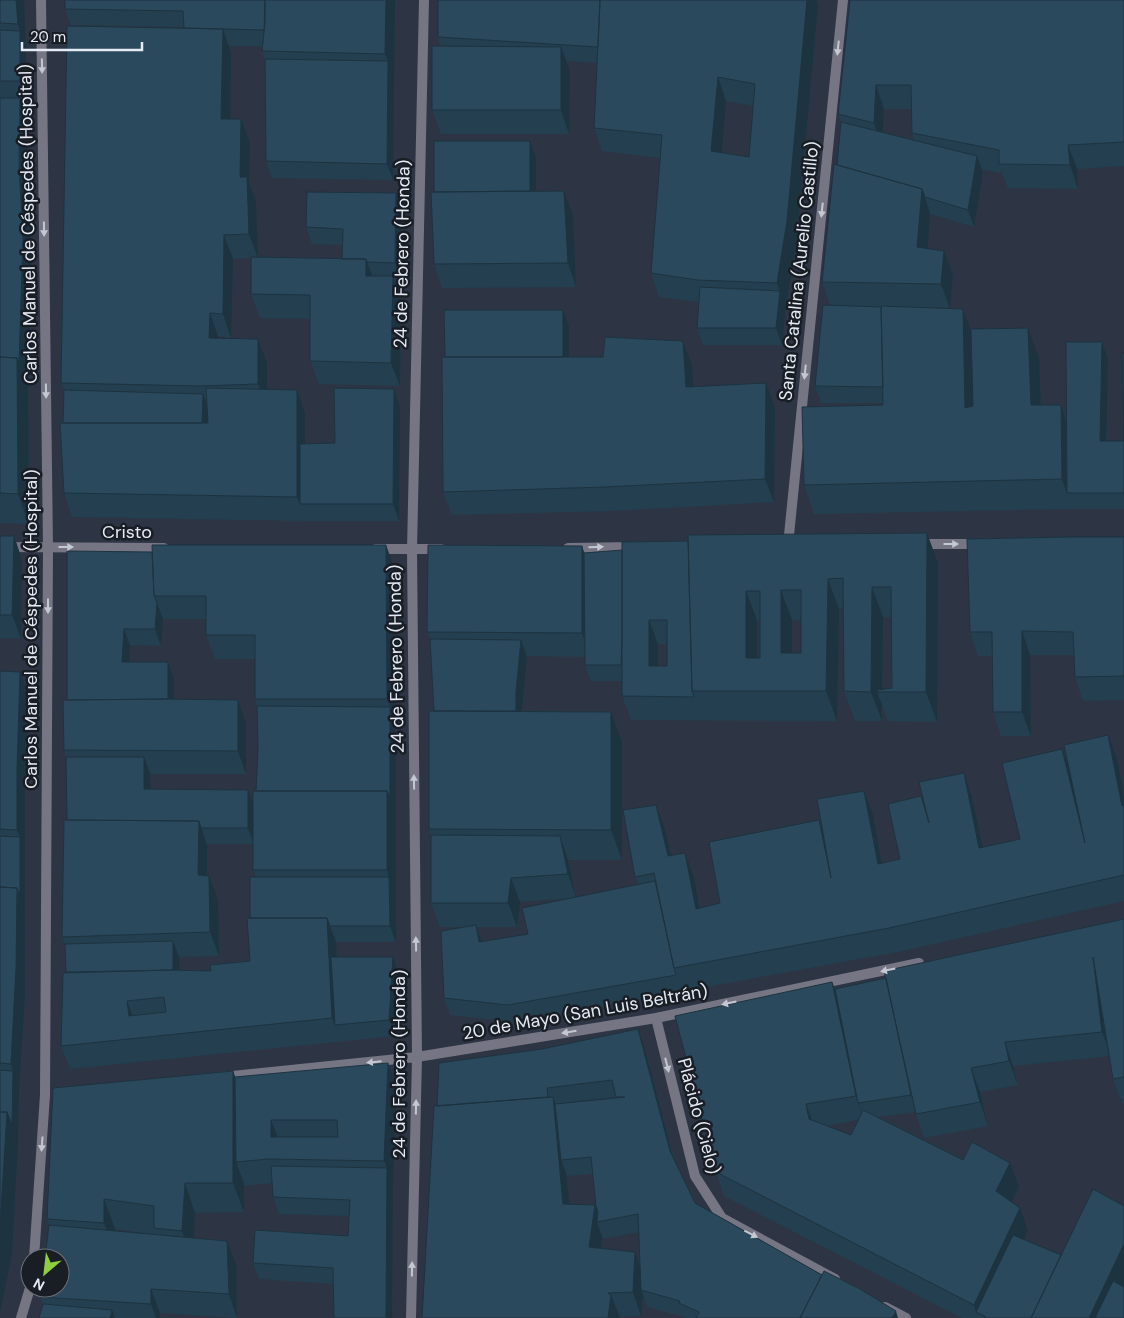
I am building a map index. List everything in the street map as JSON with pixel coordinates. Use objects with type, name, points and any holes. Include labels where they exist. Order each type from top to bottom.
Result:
[{"type":"street","name":"Carlos Manuel de Céspedes (Hospital)","points":[[35,1248],[50,1095],[48,547],[41,0]]},
{"type":"street","name":"24 de Febrero (Honda)","points":[[411,1318],[417,1057],[412,550],[424,0]]},
{"type":"street","name":"Santa Catalina (Aurelio Castillo)","points":[[788,545],[843,0]]},
{"type":"street","points":[[906,544],[986,544]]},
{"type":"street","name":"Cristo","points":[[0,547],[176,548]]},
{"type":"street","points":[[560,548],[649,547]]},
{"type":"street","points":[[362,549],[451,549]]},
{"type":"street","name":"20 de Mayo (San Luis Beltrán)","points":[[212,1078],[417,1057],[656,1018],[929,961]]},
{"type":"street","name":"Plácido (Cielo)","points":[[656,1018],[695,1176],[722,1218],[847,1286]]},
{"type":"street","points":[[21,1318],[27,1298]]},
{"type":"street","points":[[872,1300],[906,1318]]},
{"type":"building","points":[[0,0],[16,0],[18,24],[0,23]]},
{"type":"building","points":[[65,0],[265,0],[264,30],[184,28],[183,11],[65,9]]},
{"type":"building","points":[[265,0],[386,0],[385,54],[262,51]]},
{"type":"building","points":[[438,0],[600,0],[598,47],[438,37]]},
{"type":"building","points":[[600,0],[807,0],[787,221],[777,283],[697,280],[651,273],[662,135],[594,128]],"holes":[[[718,77],[755,84],[749,157],[711,151]]]},
{"type":"building","points":[[850,0],[1124,0],[1124,142],[1068,145],[1070,165],[999,164],[999,150],[912,133],[911,85],[876,85],[874,123],[838,114]]},
{"type":"building","points":[[67,26],[223,29],[221,119],[241,119],[240,177],[247,177],[249,234],[224,235],[223,314],[210,313],[209,338],[258,339],[258,384],[200,386],[61,383]]},
{"type":"building","points":[[0,30],[20,31],[20,81],[0,81]]},
{"type":"building","points":[[432,46],[561,47],[561,110],[432,110]]},
{"type":"building","points":[[265,59],[388,61],[387,164],[266,161]]},
{"type":"building","points":[[0,98],[20,98],[19,166],[23,239],[19,364],[17,358],[0,357]]},
{"type":"building","points":[[841,122],[977,156],[968,210],[925,197],[922,189],[837,165]]},
{"type":"building","points":[[434,141],[530,141],[530,191],[434,192]]},
{"type":"building","points":[[834,164],[922,189],[917,247],[944,251],[941,284],[822,282]]},
{"type":"building","points":[[564,191],[568,263],[434,264],[431,192]]},
{"type":"building","points":[[307,192],[396,193],[395,263],[367,262],[366,259],[342,259],[343,229],[306,227]]},
{"type":"building","points":[[251,257],[366,259],[366,276],[393,276],[391,363],[310,361],[310,295],[251,294]]},
{"type":"building","points":[[700,287],[780,291],[776,328],[697,328]]},
{"type":"building","points":[[823,305],[881,307],[883,387],[815,386]]},
{"type":"building","points":[[881,306],[963,309],[965,408],[973,406],[971,329],[1028,328],[1031,405],[1061,405],[1062,479],[804,485],[802,407],[883,405]]},
{"type":"building","points":[[444,310],[563,310],[563,357],[445,357]]},
{"type":"building","points":[[605,337],[683,341],[686,387],[766,383],[765,479],[443,492],[442,357],[603,357]]},
{"type":"building","points":[[1066,342],[1102,342],[1100,441],[1124,441],[1124,493],[1067,493]]},
{"type":"building","points":[[1122,353],[1124,353],[1124,441]]},
{"type":"building","points":[[0,357],[17,358],[18,494],[0,493]]},
{"type":"building","points":[[206,388],[297,390],[297,497],[64,493],[60,423],[208,423]]},
{"type":"building","points":[[334,388],[394,389],[393,504],[300,504],[300,444],[335,443]]},
{"type":"building","points":[[64,390],[203,394],[202,423],[63,423]]},
{"type":"building","points":[[927,533],[926,692],[877,692],[877,690],[892,688],[891,587],[872,587],[871,692],[844,691],[843,578],[828,579],[826,691],[692,691],[688,535]],"holes":[[[781,590],[801,590],[801,653],[781,653]],[[746,591],[760,591],[760,658],[746,658]]]},
{"type":"building","points":[[0,536],[14,536],[12,615],[0,615]]},
{"type":"building","points":[[1124,537],[1124,676],[1075,677],[1073,632],[1022,631],[1022,712],[993,712],[992,632],[970,632],[967,539]]},
{"type":"building","points":[[688,541],[692,691],[694,697],[622,696],[622,542]],"holes":[[[649,620],[667,620],[667,666],[649,666]]]},
{"type":"building","points":[[152,545],[386,545],[387,699],[255,699],[255,635],[206,635],[206,596],[154,596]]},
{"type":"building","points":[[428,545],[582,546],[582,633],[427,632]]},
{"type":"building","points":[[622,550],[621,665],[585,665],[584,553]]},
{"type":"building","points":[[67,551],[152,552],[154,596],[157,603],[155,629],[124,629],[122,662],[168,662],[168,699],[67,700]]},
{"type":"building","points":[[430,639],[521,640],[516,711],[434,711]]},
{"type":"building","points":[[0,671],[20,672],[17,830],[0,829]]},
{"type":"building","points":[[63,700],[238,700],[238,751],[64,750]]},
{"type":"building","points":[[257,706],[390,707],[390,798],[387,791],[256,791]]},
{"type":"building","points":[[429,711],[611,712],[611,830],[429,829]]},
{"type":"building","points":[[1108,735],[1122,806],[1124,805],[1124,875],[889,928],[674,968],[654,873],[635,877],[623,810],[656,805],[668,856],[685,853],[696,909],[720,903],[709,842],[819,820],[831,878],[817,799],[864,791],[878,864],[900,859],[888,804],[921,796],[929,823],[919,782],[964,773],[979,848],[1020,839],[1002,763],[1062,749],[1085,843],[1064,745]]},
{"type":"building","points":[[66,757],[144,757],[144,789],[248,790],[248,828],[201,828],[199,821],[67,820]]},
{"type":"building","points":[[253,791],[387,791],[387,870],[253,870]]},
{"type":"building","points":[[64,820],[199,821],[198,875],[209,876],[210,932],[62,937]]},
{"type":"building","points":[[431,835],[560,836],[568,874],[511,878],[508,903],[431,903]]},
{"type":"building","points":[[0,836],[20,837],[20,895],[17,888],[0,887]]},
{"type":"building","points":[[250,877],[389,877],[390,926],[330,926],[327,918],[250,918]]},
{"type":"building","points":[[655,881],[676,975],[508,1005],[444,998],[441,931],[476,925],[479,942],[528,934],[522,908]]},
{"type":"building","points":[[0,887],[17,888],[16,968],[11,1064],[0,1063]]},
{"type":"building","points":[[247,918],[327,918],[332,1018],[61,1046],[63,973],[171,970],[211,971],[210,965],[250,961]],"holes":[[[164,997],[166,1012],[129,1016],[127,1001]]]},
{"type":"building","points":[[1124,919],[1124,1077],[1113,1079],[1093,957],[1102,1032],[1005,1042],[1009,1061],[971,1068],[980,1102],[916,1114],[884,971]]},
{"type":"building","points":[[173,941],[173,970],[66,972],[65,944]]},
{"type":"building","points":[[331,957],[393,957],[389,1020],[335,1025]]},
{"type":"building","points":[[886,978],[911,1095],[858,1103],[835,989]]},
{"type":"building","points":[[832,982],[856,1096],[806,1104],[809,1119],[851,1135],[863,1110],[963,1160],[972,1142],[1010,1163],[996,1191],[1020,1208],[974,1305],[716,1172],[675,1016]]},
{"type":"building","points":[[638,1029],[670,1151],[695,1203],[822,1275],[800,1318],[696,1318],[699,1312],[679,1303],[680,1301],[641,1290],[638,1214],[597,1222],[598,1212],[591,1157],[561,1160],[555,1104],[625,1097],[616,1097],[612,1080],[547,1088],[548,1097],[437,1106],[439,1063],[542,1049]]},
{"type":"building","points":[[388,1063],[384,1161],[269,1159],[236,1162],[235,1077]],"holes":[[[271,1120],[337,1120],[338,1137],[271,1137]]]},
{"type":"building","points":[[0,1070],[13,1071],[12,1125],[7,1112],[0,1112]]},
{"type":"building","points":[[233,1071],[233,1183],[185,1183],[182,1231],[154,1228],[154,1206],[104,1199],[104,1223],[47,1219],[53,1088]]},
{"type":"building","points":[[553,1097],[563,1204],[595,1205],[589,1247],[635,1252],[633,1292],[608,1293],[611,1295],[608,1318],[422,1318],[434,1106]]},
{"type":"building","points":[[0,1112],[7,1112],[0,1228]]},
{"type":"building","points":[[271,1166],[387,1168],[386,1318],[334,1318],[333,1268],[253,1263],[255,1230],[348,1236],[350,1200],[273,1197]]},
{"type":"building","points":[[1093,1189],[1124,1206],[1124,1244],[1089,1318],[1031,1318]]},
{"type":"building","points":[[49,1225],[227,1241],[229,1294],[151,1289],[151,1304],[56,1298],[70,1298],[70,1248],[46,1248]]},
{"type":"building","points":[[1013,1235],[1061,1255],[1031,1318],[988,1318],[976,1312]]},
{"type":"building","points":[[824,1271],[860,1289],[896,1311],[892,1318],[800,1318]]},
{"type":"building","points":[[1113,1281],[1124,1287],[1124,1318],[1095,1318]]},
{"type":"building","points":[[43,1304],[112,1310],[110,1318],[39,1318]]}]
